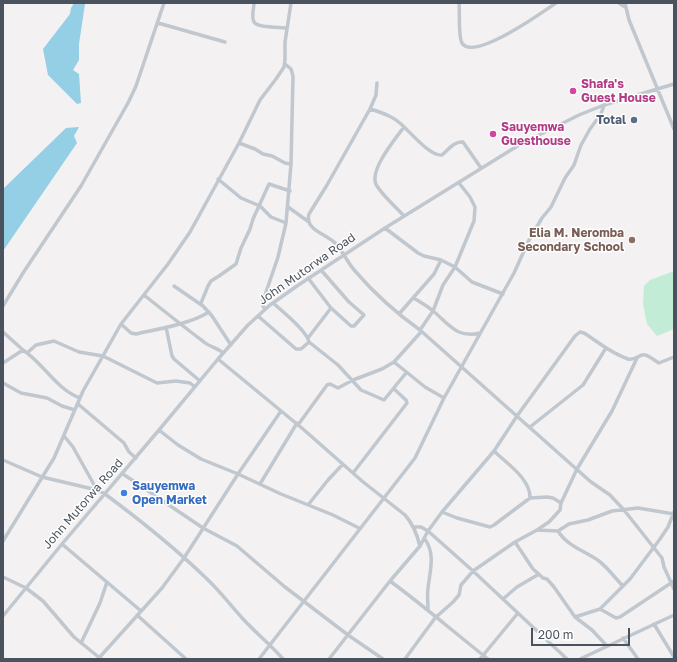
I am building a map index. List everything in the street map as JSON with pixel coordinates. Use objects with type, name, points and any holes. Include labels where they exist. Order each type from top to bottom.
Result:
[{"type":"street","points":[[3,306],[23,272],[81,186],[128,103],[136,86],[164,3]]},
{"type":"street","points":[[254,3],[253,19],[255,24],[259,26],[287,28]]},
{"type":"street","points":[[3,541],[42,477],[64,436],[80,398],[121,324],[168,264],[186,237],[239,142],[260,100],[285,64],[287,28],[291,3]]},
{"type":"street","points":[[459,3],[461,41],[465,46],[472,48],[496,40],[556,3]]},
{"type":"street","points":[[619,3],[625,5],[629,20],[674,129]]},
{"type":"street","points":[[158,23],[225,42]]},
{"type":"street","points":[[265,309],[263,306],[263,301],[278,257],[286,223],[290,191],[293,76],[291,69],[285,64]]},
{"type":"street","points":[[309,222],[309,214],[370,109],[376,95],[377,83]]},
{"type":"street","name":"John Mutorwa Road","points":[[3,616],[223,353],[265,309],[343,255],[519,145],[566,120],[604,105],[674,84]]},
{"type":"street","points":[[259,659],[417,454],[444,398],[503,294],[529,240],[542,218],[551,207],[574,165],[581,145],[601,114],[604,105]]},
{"type":"street","points":[[370,109],[386,114],[400,123],[430,151],[438,156],[442,155],[455,144],[463,142],[481,168]]},
{"type":"street","points":[[404,127],[390,146],[374,177],[377,186],[404,216]]},
{"type":"street","points":[[239,142],[256,149],[263,154],[291,164]]},
{"type":"street","points":[[218,179],[241,198],[260,206],[271,217],[286,223]]},
{"type":"street","points":[[260,484],[298,424],[327,385],[330,384],[338,388],[353,380],[382,369],[394,362],[420,331],[433,311],[443,285],[455,267],[474,221],[475,207],[470,197],[459,183]]},
{"type":"street","points":[[201,304],[211,280],[236,264],[240,250],[269,184],[290,191]]},
{"type":"street","points":[[288,207],[335,243],[354,270],[399,314],[462,367],[591,482],[610,495],[655,547],[673,582],[674,589]]},
{"type":"street","points":[[385,228],[418,253],[441,260],[455,267],[472,282],[503,294]]},
{"type":"street","points":[[399,314],[434,274],[441,260]]},
{"type":"street","points":[[308,278],[331,308],[353,326],[356,325],[364,315],[349,302],[321,270]]},
{"type":"street","points":[[174,286],[201,304],[209,312],[231,344]]},
{"type":"street","points":[[144,295],[210,347],[219,349],[223,353]]},
{"type":"street","points":[[414,298],[433,311],[444,322],[458,332],[472,334],[480,333]]},
{"type":"street","points":[[273,303],[301,329],[309,340],[338,365],[361,390],[383,400],[386,399],[406,373]]},
{"type":"street","points":[[258,316],[296,349],[301,349],[331,308]]},
{"type":"street","points":[[121,324],[131,333],[136,334],[196,319],[209,312]]},
{"type":"street","points":[[166,327],[172,356],[200,380]]},
{"type":"street","points":[[3,332],[46,370],[57,383],[67,391],[80,398]]},
{"type":"street","points":[[329,659],[390,581],[420,546],[428,531],[442,512],[494,451],[517,416],[575,336],[580,332],[606,348],[630,360],[645,355],[659,363],[674,357]]},
{"type":"street","points":[[3,363],[36,345],[52,341],[79,352],[103,356],[157,383],[176,381],[190,383],[195,387]]},
{"type":"street","points":[[530,427],[583,384],[606,348]]},
{"type":"street","points":[[405,659],[436,618],[459,595],[461,585],[473,571],[515,542],[537,530],[560,510],[561,503],[577,469],[612,411],[637,358]]},
{"type":"street","points":[[218,359],[298,424],[353,473],[405,515],[417,535],[420,546]]},
{"type":"street","points":[[394,362],[424,386],[444,398]]},
{"type":"street","points":[[3,383],[21,393],[47,398],[62,406],[75,410]]},
{"type":"street","points":[[353,473],[407,403],[406,400],[394,388]]},
{"type":"street","points":[[78,404],[124,443],[129,452],[136,458]]},
{"type":"street","points":[[3,577],[26,588],[43,601],[74,637],[100,659],[140,611],[162,588],[184,558],[281,411]]},
{"type":"street","points":[[159,430],[178,445],[201,459],[359,528]]},
{"type":"street","points":[[64,436],[73,447],[97,490]]},
{"type":"street","points":[[494,451],[525,480],[529,486],[530,498]]},
{"type":"street","points":[[3,460],[42,477],[97,490],[105,494],[133,515],[205,577],[227,600],[244,621],[283,659]]},
{"type":"street","points":[[308,505],[328,480],[344,464]]},
{"type":"street","points":[[123,474],[203,528],[237,546],[348,636],[383,659]]},
{"type":"street","points":[[442,512],[457,518],[490,527],[494,526],[530,498],[547,497],[553,498],[561,503]]},
{"type":"street","points":[[537,530],[558,531],[569,524],[588,520],[612,511],[638,508],[674,513],[668,527],[655,547],[630,580],[600,609],[574,617]]},
{"type":"street","points":[[413,527],[421,527],[428,531],[473,571],[566,659]]},
{"type":"street","points":[[558,531],[562,537],[574,546],[600,562],[623,586]]},
{"type":"street","points":[[424,538],[429,544],[431,550],[428,610]]},
{"type":"street","points":[[515,542],[528,563],[543,578],[547,578],[574,617],[592,630],[607,646]]},
{"type":"street","points":[[62,544],[140,611]]},
{"type":"street","points":[[503,599],[517,587],[539,574]]},
{"type":"street","points":[[390,581],[428,610],[481,657],[488,659]]},
{"type":"street","points":[[81,643],[100,603],[107,582]]},
{"type":"street","points":[[600,609],[616,618],[620,617],[673,582]]},
{"type":"street","points":[[481,657],[518,613]]},
{"type":"street","points":[[137,615],[186,659]]},
{"type":"street","points":[[580,659],[674,615]]},
{"type":"street","points":[[654,624],[674,657]]},
{"type":"street","points":[[623,638],[638,659]]},
{"type":"green space","points":[[674,271],[674,329],[657,336],[647,324],[643,304],[644,286],[650,280]]},
{"type":"water","points":[[74,3],[85,4],[79,44],[79,60],[73,70],[79,74],[81,103],[77,104],[48,75],[43,49],[70,14]]},
{"type":"water","points":[[79,127],[74,136],[77,143],[3,251],[3,189],[66,128]]},
{"type":"place","name":"Shafa's Guest House","points":[[573,91]]},
{"type":"place","name":"Total","points":[[634,120]]},
{"type":"place","name":"Sauyemwa Guesthouse","points":[[493,134]]},
{"type":"place","name":"Elia M. Neromba Secondary School","points":[[632,240]]},
{"type":"place","name":"Sauyemwa Open Market","points":[[124,493]]}]
